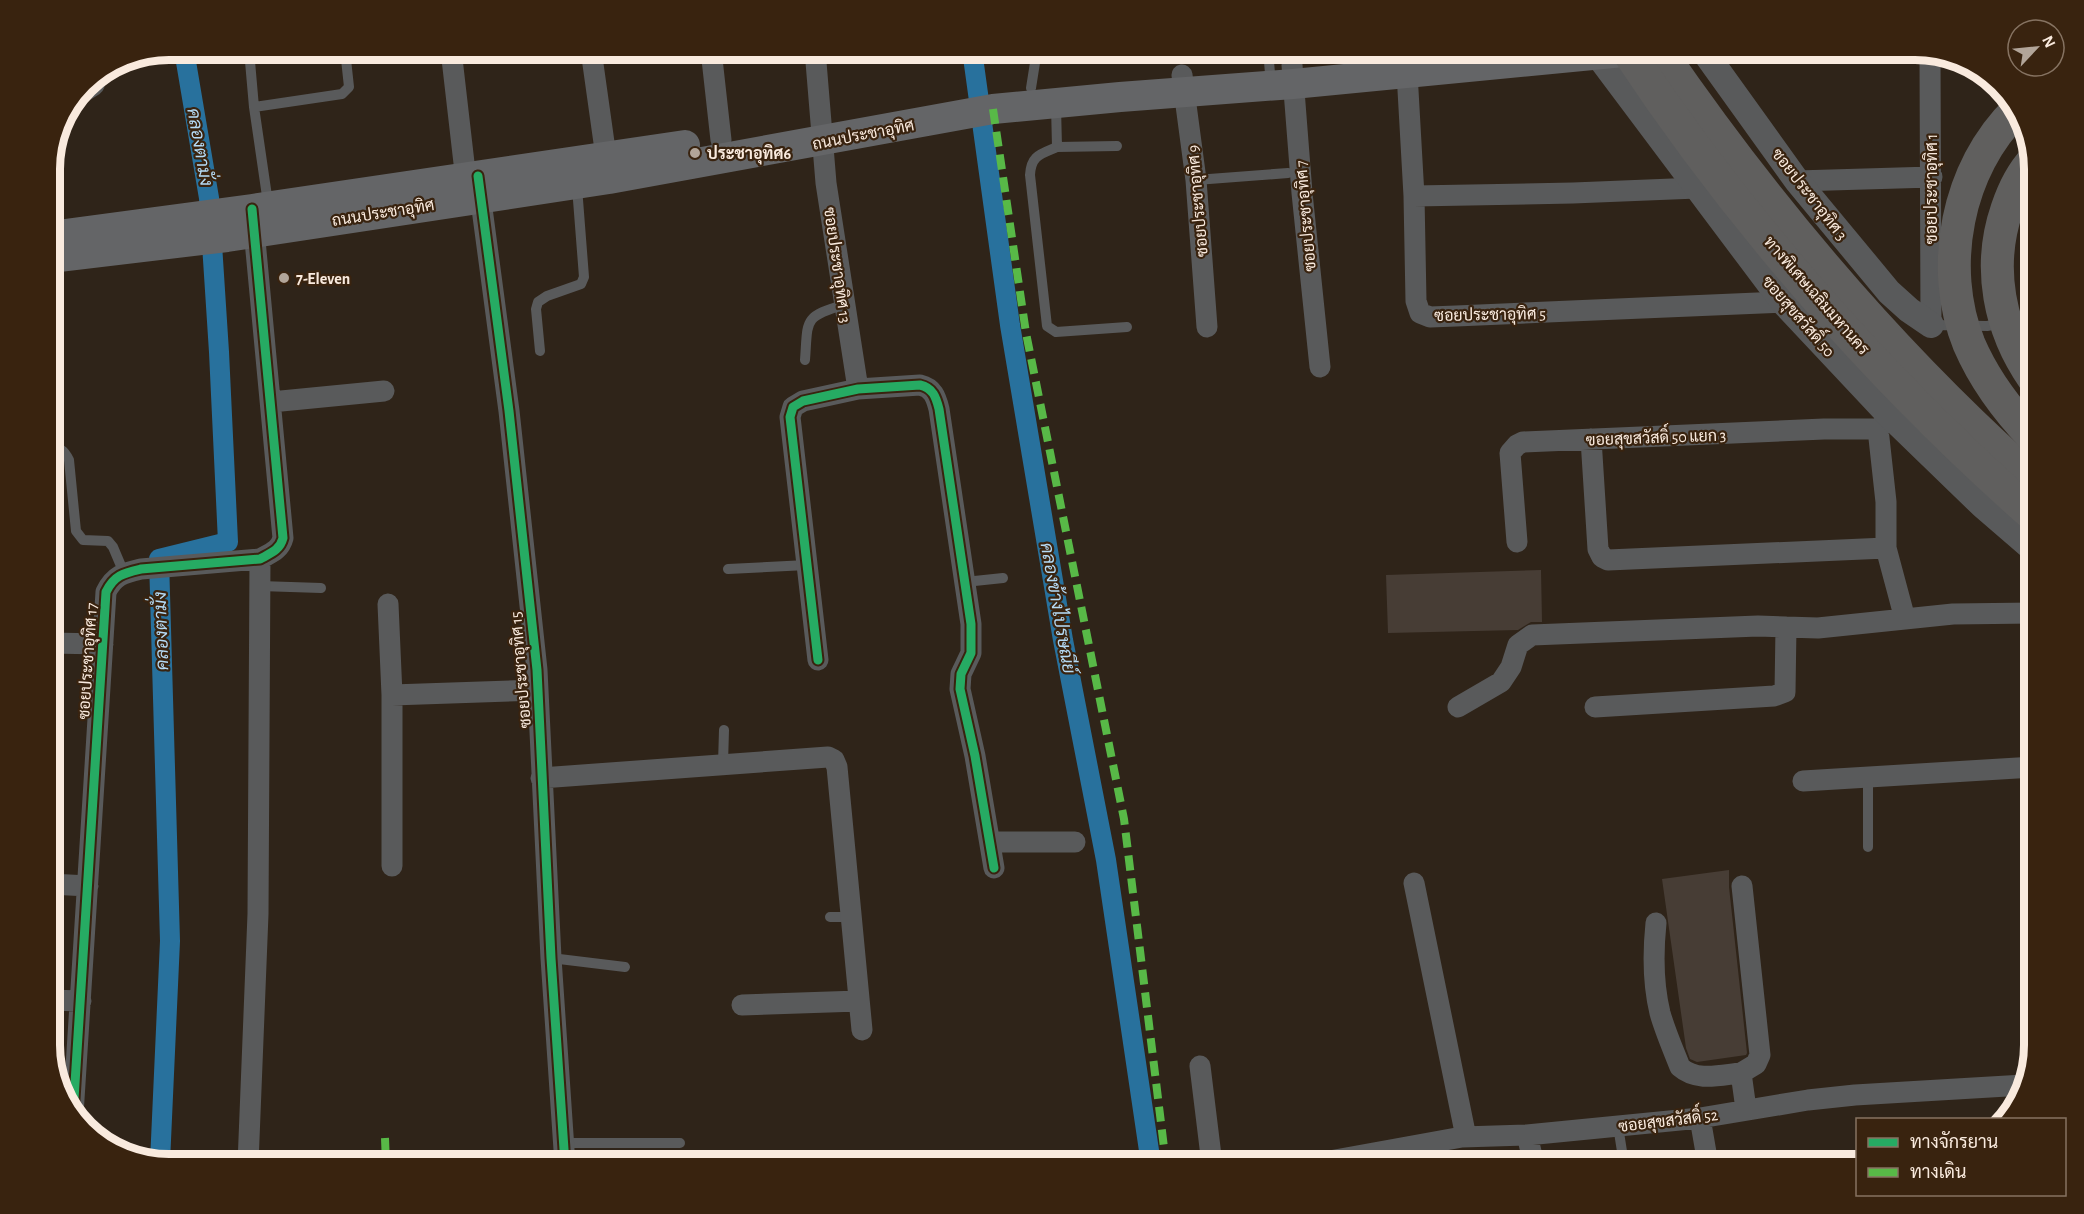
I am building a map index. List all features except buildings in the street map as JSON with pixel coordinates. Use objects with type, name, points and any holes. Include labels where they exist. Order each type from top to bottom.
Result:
[{"type":"highway","name":"ทางพิเศษเฉลิมมหานคร","points":[[1620,60],[1661,102],[1731,193],[1842,325],[1950,438],[2024,507]]},
{"type":"highway","name":"ทางพิเศษเฉลิมมหานคร","points":[[1666,60],[1758,185],[1828,271],[1935,387],[2024,472]]},
{"type":"highway","points":[[2011,117],[1992,138],[1971,179],[1960,217],[1955,282],[1962,324],[1978,362],[2001,400],[2024,426]]},
{"type":"highway","points":[[2024,173],[2010,200],[2001,229],[1998,258],[2000,299],[2007,328],[2024,364]]},
{"type":"highway","points":[[2024,230],[2019,266],[2024,304]]},
{"type":"main road","name":"ถนนประชาอุทิศ","points":[[1406,64],[1419,60]]},
{"type":"main road","name":"ถนนประชาอุทิศ","points":[[60,256],[182,230],[608,168],[979,103],[1184,83],[1278,70],[1475,60]]},
{"type":"main road","name":"ถนนประชาอุทิศ","points":[[473,188],[577,183],[608,168],[721,140],[821,132]]},
{"type":"main road","name":"ถนนประชาอุทิศ","points":[[60,236],[182,230]]},
{"type":"street","name":"ซอยประชาอุทิศ 15","points":[[453,60],[509,411],[538,690],[551,958],[565,1154]]},
{"type":"street","points":[[592,60],[608,168]]},
{"type":"street","points":[[712,60],[721,140]]},
{"type":"street","name":"ซอยประชาอุทิศ 13","points":[[816,60],[826,183],[843,305],[858,389]]},
{"type":"street","name":"ซอยสุขสวัสดิ์ 50","points":[[1617,60],[1697,188],[1783,302],[1885,423],[2024,541]]},
{"type":"street","name":"ซอยประชาอุทิศ 3","points":[[1710,60],[1797,182],[1889,292],[1931,325]]},
{"type":"street","name":"ซอยประชาอุทิศ 1","points":[[1930,61],[1931,325]]},
{"type":"street","name":"ซอยประชาอุทิศ 5","points":[[1406,64],[1414,195],[1416,301],[1420,313],[1430,317],[1783,302]]},
{"type":"street","name":"ซอยประชาอุทิศ 7","points":[[1278,70],[1303,204],[1320,367]]},
{"type":"street","name":"ซอยประชาอุทิศ 9","points":[[1184,83],[1196,180],[1208,327]]},
{"type":"street","points":[[1797,182],[1932,177]]},
{"type":"street","points":[[1414,195],[1573,193],[1697,188]]},
{"type":"street","points":[[132,571],[260,559],[281,545],[283,538],[271,402],[245,220]]},
{"type":"street","points":[[818,660],[790,417],[793,407],[803,401],[858,389],[920,385],[927,387],[935,396],[939,409],[965,582],[972,642],[971,653],[961,674],[960,689],[975,756],[994,868]]},
{"type":"street","points":[[271,402],[384,391]]},
{"type":"street","points":[[1885,423],[1886,548],[1905,619]]},
{"type":"street","name":"ฃอยสุขสวัสดิ์ 50 แยก 3","points":[[1516,542],[1510,453],[1516,445],[1523,442],[1824,429],[1885,423]]},
{"type":"street","points":[[1590,440],[1598,549],[1602,557],[1608,560],[1886,548]]},
{"type":"street","points":[[248,1154],[258,914],[260,559]]},
{"type":"street","name":"ซอยประชาอุทิศ 17","points":[[74,1098],[106,591],[111,581],[132,571]]},
{"type":"street","points":[[388,604],[392,695],[392,866]]},
{"type":"street","points":[[1458,707],[1501,682],[1511,667],[1518,645],[1532,635],[1758,626],[1818,628],[1953,614],[2024,613]]},
{"type":"street","points":[[1595,707],[1774,696],[1785,692],[1786,627]]},
{"type":"street","points":[[60,642],[103,644]]},
{"type":"street","points":[[392,695],[538,690]]},
{"type":"street","points":[[541,778],[723,764],[828,758],[834,760],[837,767],[862,1030]]},
{"type":"street","points":[[1803,781],[2024,768]]},
{"type":"street","points":[[990,842],[1076,842]]},
{"type":"street","points":[[1414,883],[1466,1137]]},
{"type":"street","points":[[60,885],[88,886]]},
{"type":"street","points":[[1656,923],[1654,945],[1660,1013],[1680,1067],[1698,1077],[1742,1073],[1756,1064],[1760,1055],[1742,886]]},
{"type":"street","points":[[60,1000],[81,1001]]},
{"type":"street","points":[[742,1005],[859,1001]]},
{"type":"street","points":[[1200,1066],[1211,1154]]},
{"type":"street","points":[[1742,1073],[1746,1109]]},
{"type":"street","name":"ซอยสุขสวัสดิ์ 52","points":[[1392,1154],[1466,1137],[1527,1135],[1700,1118],[1746,1109],[1855,1095],[2016,1085]]},
{"type":"street","points":[[1700,1118],[1706,1154]]},
{"type":"street","points":[[1527,1135],[1532,1154]]},
{"type":"lane","points":[[245,220],[254,107],[250,60]]},
{"type":"lane","points":[[254,107],[345,93],[349,83],[346,60]]},
{"type":"lane","points":[[1038,60],[1043,96],[1057,147]]},
{"type":"lane","points":[[1117,146],[1057,147],[1038,155],[1031,164],[1030,175],[1047,326],[1056,332],[1127,327]]},
{"type":"lane","points":[[1196,180],[1288,173]]},
{"type":"lane","points":[[540,351],[536,309],[538,302],[547,296],[581,284],[584,277],[577,183]]},
{"type":"lane","points":[[805,360],[807,330],[811,318],[820,312],[843,305]]},
{"type":"lane","points":[[1931,325],[1988,326],[2024,320]]},
{"type":"lane","points":[[60,448],[65,451],[69,460],[76,531],[82,540],[108,541],[132,571]]},
{"type":"lane","points":[[728,568],[807,565]]},
{"type":"lane","points":[[965,582],[1004,578]]},
{"type":"lane","points":[[260,586],[321,588]]},
{"type":"lane","points":[[723,764],[724,730]]},
{"type":"lane","points":[[1868,777],[1868,847]]},
{"type":"lane","points":[[830,917],[851,917]]},
{"type":"lane","points":[[551,958],[625,967]]},
{"type":"lane","points":[[1618,1126],[1622,1154]]},
{"type":"lane","points":[[564,1143],[680,1143]]},
{"type":"waterway","name":"คลองตามั่ง","points":[[160,1153],[170,941],[159,559],[228,542],[209,198],[186,60]]},
{"type":"waterway","name":"คลองข้างไปรษณีย์","points":[[973,60],[1010,325],[1063,640],[1106,860],[1150,1154]]},
{"type":"marked path","points":[[993,109],[1026,333],[1124,819],[1165,1154]]},
{"type":"marked path","points":[[385,1138],[386,1154]]},
{"type":"cycle path","points":[[478,176],[509,411],[537,670],[551,958],[564,1154]]},
{"type":"cycle path","points":[[74,1098],[106,592],[112,582],[120,576],[141,569],[260,559],[277,548],[283,538],[252,209]]},
{"type":"cycle path","points":[[818,660],[790,417],[793,407],[803,401],[858,389],[924,386],[933,394],[939,409],[971,624],[971,653],[961,674],[960,689],[975,756],[994,868]]},
{"type":"place","name":"ประชาอุทิศ6","points":[[695,153]]},
{"type":"place","name":"7-Eleven","points":[[284,278]]}]
